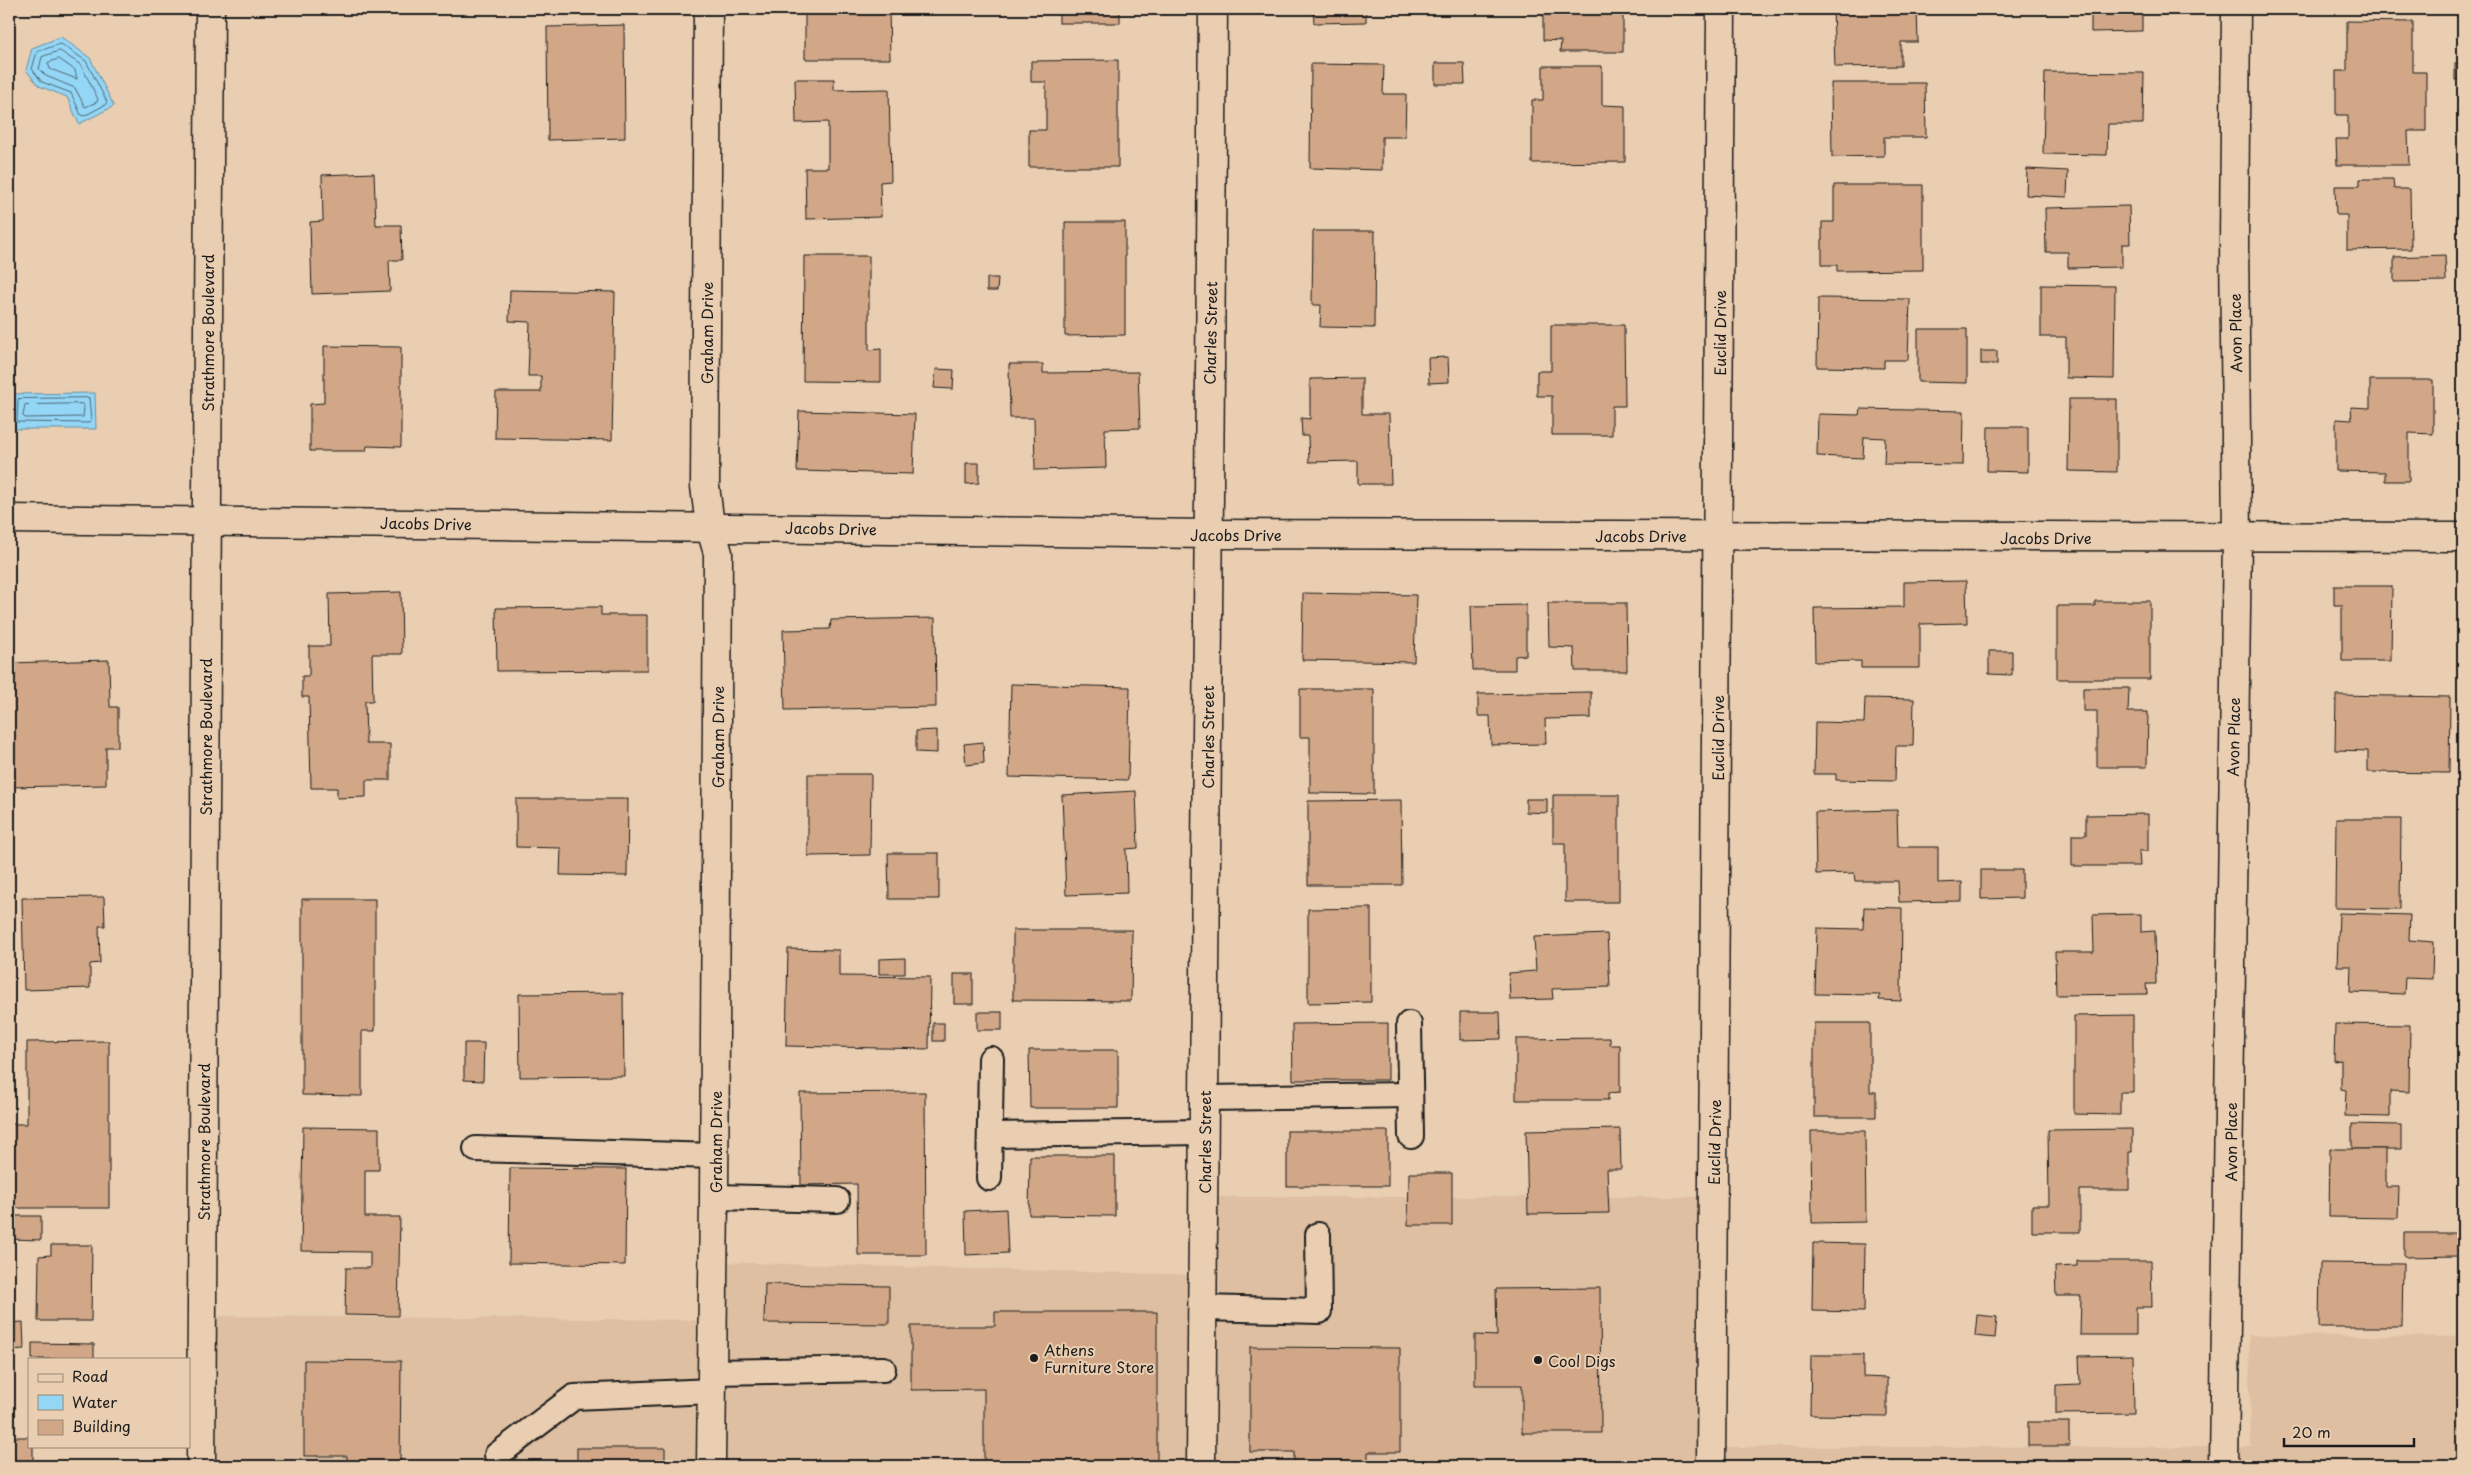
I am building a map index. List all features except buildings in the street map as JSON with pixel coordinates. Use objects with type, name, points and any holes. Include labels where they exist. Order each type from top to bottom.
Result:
[{"type":"street","name":"Strathmore Boulevard","points":[[201,1466],[210,9]]},
{"type":"street","name":"Graham Drive","points":[[708,9],[705,486],[710,526],[718,553],[715,1156],[711,1466]]},
{"type":"street","name":"Charles Street","points":[[1201,1466],[1213,9]]},
{"type":"street","name":"Euclid Drive","points":[[1711,1466],[1722,9]]},
{"type":"street","name":"Avon Place","points":[[2224,1466],[2237,538],[2234,256],[2236,9]]},
{"type":"street","name":"Jacobs Drive","points":[[9,519],[710,526],[1208,534],[2237,538],[2463,537]]},
{"type":"lane","points":[[1409,1024],[1412,1136]]},
{"type":"lane","points":[[989,1178],[992,1059]]},
{"type":"lane","points":[[1204,1098],[1410,1095]]},
{"type":"lane","points":[[990,1135],[1204,1132]]},
{"type":"lane","points":[[476,1149],[715,1156]]},
{"type":"lane","points":[[714,1197],[837,1200]]},
{"type":"lane","points":[[1203,1308],[1319,1311],[1318,1235]]},
{"type":"lane","points":[[497,1455],[574,1397],[712,1381],[883,1369]]},
{"type":"shaded area","points":[[1204,1197],[1713,1197],[1711,1447],[2251,1447],[2249,1335],[2463,1337],[2463,1466],[202,1466],[202,1316],[712,1320],[713,1262],[1203,1275]]},
{"type":"water","points":[[61,37],[90,58],[114,106],[79,124],[67,97],[39,86],[26,70],[32,48]]},
{"type":"water","points":[[95,393],[96,429],[12,429],[11,394]]},
{"type":"place","name":"Athens Furniture Store","points":[[1034,1358]]},
{"type":"place","name":"Cool Digs","points":[[1538,1360]]}]
